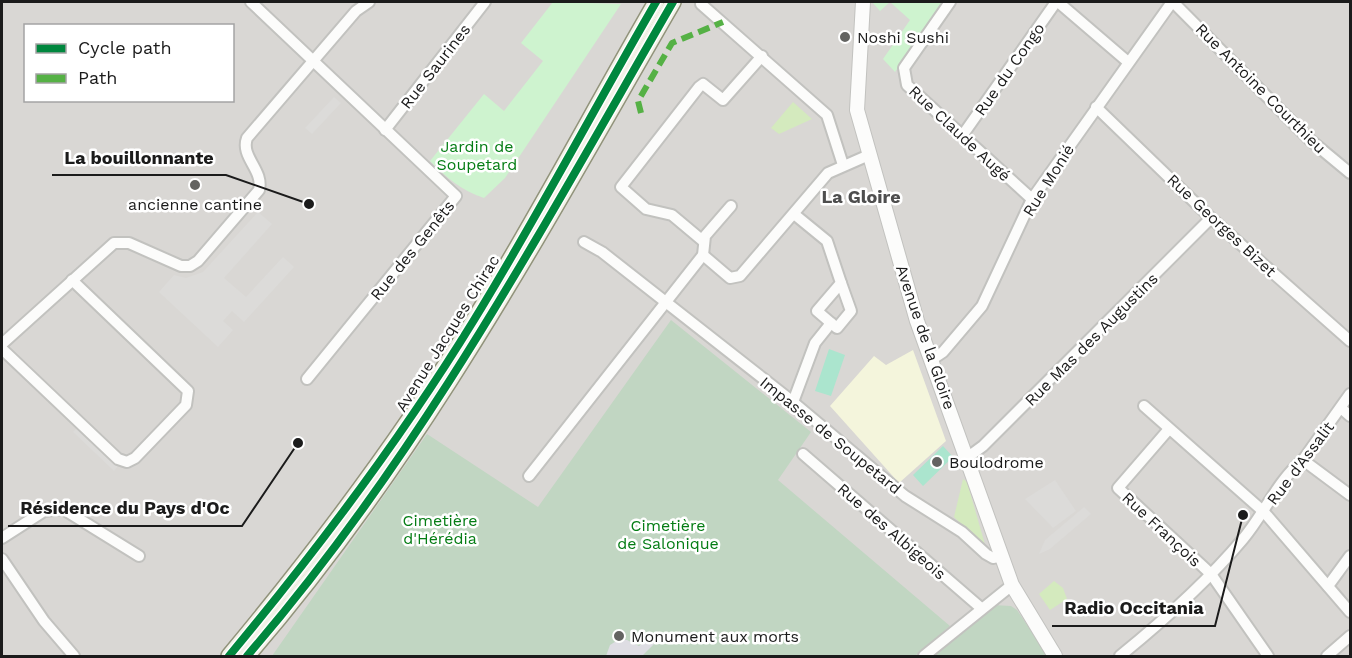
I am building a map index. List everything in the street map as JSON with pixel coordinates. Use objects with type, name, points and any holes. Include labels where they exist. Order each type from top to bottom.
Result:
[{"type":"main road","name":"Avenue Jacques Chirac","points":[[229,657],[334,525],[439,375],[496,282],[656,2]]},
{"type":"main road","name":"Avenue Jacques Chirac","points":[[247,657],[334,550],[429,415],[515,277],[673,2]]},
{"type":"street","points":[[251,2],[385,130]]},
{"type":"street","points":[[2,344],[111,245],[119,242],[129,243],[177,265],[190,266],[198,261],[259,190],[259,175],[245,147],[247,138],[356,11],[369,2]]},
{"type":"street","name":"Rue Saurines","points":[[385,130],[485,2]]},
{"type":"street","name":"Avenue de la Gloire","points":[[863,2],[856,102],[869,155],[931,360],[968,457],[1012,585],[1055,657]]},
{"type":"street","name":"Rue Claude Augé","points":[[950,2],[904,68],[903,76],[907,85],[1032,199]]},
{"type":"street","points":[[1057,2],[1128,62]]},
{"type":"street","name":"Rue du Congo","points":[[962,136],[1057,2]]},
{"type":"street","name":"Rue Monié","points":[[931,360],[943,352],[982,306],[1032,199],[1173,2]]},
{"type":"street","name":"Rue Antoine Courthieu","points":[[1173,2],[1309,139],[1350,173]]},
{"type":"street","points":[[701,4],[827,115],[843,165]]},
{"type":"street","points":[[703,241],[672,215],[646,209],[621,187],[687,101],[704,84],[723,100],[762,56]]},
{"type":"street","name":"Rue Georges Bizet","points":[[1096,108],[1211,218],[1350,341]]},
{"type":"street","name":"Rue des Genêts","points":[[307,379],[456,196],[385,130]]},
{"type":"street","points":[[703,255],[730,278],[735,279],[823,178],[843,165],[869,155]]},
{"type":"street","points":[[529,476],[703,255],[703,241],[731,206]]},
{"type":"street","points":[[794,214],[827,241],[851,311],[837,328],[817,311],[841,283]]},
{"type":"street","name":"Rue Mas des Augustins","points":[[968,457],[983,446],[1211,218]]},
{"type":"street","name":"Impasse de Soupetard","points":[[584,242],[602,252],[793,402],[905,496],[962,532],[986,554],[993,558],[1002,555]]},
{"type":"street","points":[[2,349],[118,459],[127,462],[135,458],[186,405],[188,391],[72,280]]},
{"type":"street","points":[[793,402],[815,344],[831,323]]},
{"type":"street","name":"Rue d'Assalit","points":[[1120,657],[1211,574],[1264,512],[1294,467],[1304,459],[1350,394]]},
{"type":"street","points":[[1144,406],[1264,512],[1350,612]]},
{"type":"street","points":[[1341,408],[1350,416]]},
{"type":"street","name":"Rue François","points":[[1169,429],[1118,488],[1211,574]]},
{"type":"street","name":"Rue des Albigeois","points":[[803,454],[981,608]]},
{"type":"street","points":[[1304,459],[1350,495]]},
{"type":"street","points":[[2,538],[44,511],[63,509],[139,556]]},
{"type":"street","points":[[1328,586],[1350,556]]},
{"type":"street","points":[[2,559],[44,621],[74,657]]},
{"type":"street","points":[[1211,574],[1268,657]]},
{"type":"street","points":[[924,657],[981,608],[1012,585]]},
{"type":"street","points":[[1328,657],[1350,636]]},
{"type":"shaded area","points":[[2,2],[1350,2],[1350,656],[2,656]]},
{"type":"shaded area","points":[[334,97],[341,103],[312,134],[305,128]]},
{"type":"shaded area","points":[[258,212],[272,224],[224,278],[246,297],[283,257],[294,267],[244,322],[232,311],[223,321],[233,330],[218,347],[159,292],[174,275],[186,278],[203,272]]},
{"type":"shaded area","points":[[913,350],[946,441],[899,483],[830,406],[874,356],[886,365]]},
{"type":"shaded area","points":[[78,427],[119,465],[114,471],[73,432]]},
{"type":"shaded area","points":[[1055,480],[1076,511],[1053,528],[1025,499]]},
{"type":"shaded area","points":[[1084,507],[1091,514],[1050,549],[1039,554],[1045,540]]},
{"type":"shaded area","points":[[645,632],[654,644],[642,656],[606,656],[610,645],[618,640],[627,640],[639,646],[645,641],[641,636]]},
{"type":"green space","name":"Jardin de Soupetard","points":[[553,2],[621,4],[505,178],[484,198],[476,195],[455,183],[430,161],[484,94],[504,111],[543,61],[521,43]]},
{"type":"green space","points":[[872,2],[890,2],[880,11]]},
{"type":"green space","points":[[890,2],[944,2],[895,72],[883,59],[910,20]]},
{"type":"green space","points":[[793,102],[812,119],[779,134],[771,128]]},
{"type":"green space","name":"Cimetière de Salonique","points":[[671,320],[811,432],[778,480],[950,626],[915,656],[272,656],[427,434],[538,507]]},
{"type":"green space","points":[[829,349],[845,355],[831,396],[815,391]]},
{"type":"green space","name":"Boulodrome","points":[[943,446],[953,457],[923,486],[913,475]]},
{"type":"green space","points":[[963,479],[967,482],[986,548],[954,517]]},
{"type":"green space","points":[[1054,581],[1063,588],[1067,599],[1050,610],[1039,594]]},
{"type":"green space","points":[[993,605],[1011,606],[1017,610],[1048,656],[933,656]]},
{"type":"marked path","points":[[641,113],[638,101],[672,43],[723,22]]},
{"type":"cycle path","points":[[229,656],[358,492],[446,364],[521,241],[656,2]]},
{"type":"cycle path","points":[[247,656],[310,580],[423,421],[526,256],[673,2]]},
{"type":"place","name":"Noshi Sushi","points":[[845,37]]},
{"type":"place","name":"ancienne cantine","points":[[195,185]]},
{"type":"place","name":"La bouillonnante","points":[[309,204]]},
{"type":"place","name":"Résidence du Pays d'Oc","points":[[298,443]]},
{"type":"place","name":"Boulodrome","points":[[937,462]]},
{"type":"place","name":"Radio Occitania","points":[[1243,515]]},
{"type":"place","name":"Monument aux morts","points":[[619,636]]},
{"type":"district","name":"La Gloire","points":[[861,197]]},
{"type":"park label","name":"Cimetière d'Hérédia","points":[[440,529]]}]
